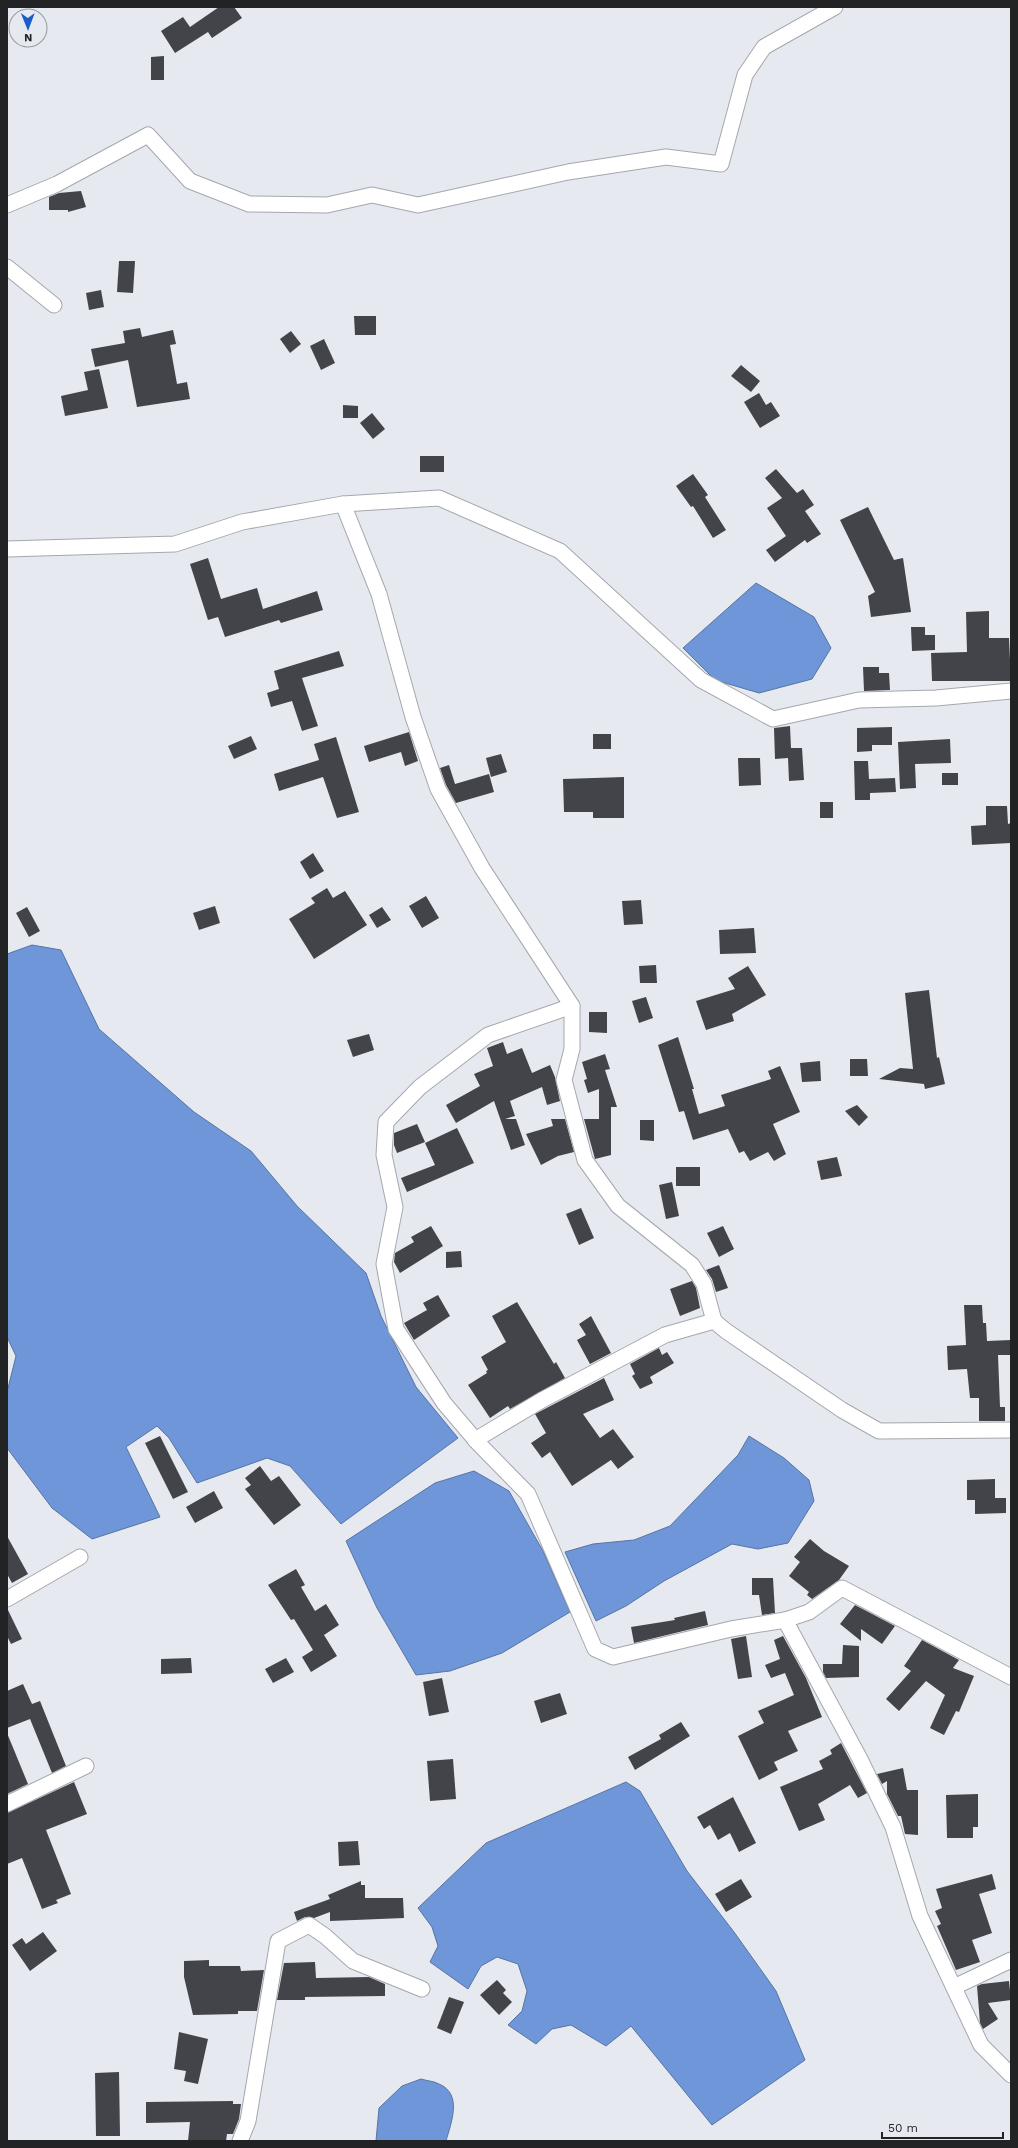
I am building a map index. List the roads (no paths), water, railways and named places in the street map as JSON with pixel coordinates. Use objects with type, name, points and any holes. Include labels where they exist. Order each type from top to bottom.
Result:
[{"type":"street","points":[[7,205],[57,184],[148,135],[190,181],[249,204],[327,205],[372,195],[418,204],[568,172],[666,157],[720,164],[745,75],[764,47],[835,7]]},
{"type":"street","points":[[7,267],[54,305]]},
{"type":"street","points":[[7,549],[175,544],[242,522],[343,504],[439,498],[560,551],[701,680],[773,719],[859,700],[936,698],[1011,691]]},
{"type":"street","points":[[343,504],[379,594],[413,717],[438,789],[482,868],[572,1006],[572,1049],[564,1080],[585,1160],[618,1206],[692,1265],[704,1284],[714,1321],[726,1331],[842,1410],[879,1431],[1011,1430]]},
{"type":"street","points":[[572,1006],[488,1035],[420,1087],[386,1122],[384,1155],[395,1207],[384,1264],[396,1329],[444,1403],[475,1440],[528,1494],[595,1649],[613,1657],[731,1629],[785,1620],[809,1612],[842,1588],[1011,1677]]},
{"type":"street","points":[[475,1440],[542,1400],[665,1335],[714,1321]]},
{"type":"street","points":[[7,1599],[80,1557]]},
{"type":"street","points":[[785,1620],[860,1759],[894,1827],[920,1916],[982,2045],[1011,2075]]},
{"type":"street","points":[[7,1804],[86,1766]]},
{"type":"street","points":[[240,2141],[248,2121],[278,1941],[309,1925],[325,1936],[353,1961],[422,1989]]},
{"type":"street","points":[[954,1987],[1011,1960]]},
{"type":"water","points":[[756,583],[814,617],[831,648],[812,679],[759,693],[715,680],[683,648]]},
{"type":"water","points":[[32,945],[61,950],[99,1029],[194,1112],[251,1151],[297,1206],[366,1273],[381,1316],[416,1387],[458,1438],[341,1524],[290,1466],[267,1458],[197,1483],[169,1438],[157,1426],[126,1447],[160,1517],[92,1539],[52,1508],[7,1448],[7,1392],[16,1356],[7,1337],[7,954]]},
{"type":"water","points":[[749,1436],[784,1458],[809,1480],[814,1501],[788,1543],[758,1549],[732,1544],[664,1581],[626,1606],[596,1621],[565,1552],[593,1544],[634,1540],[670,1526],[738,1455]]},
{"type":"water","points":[[474,1471],[509,1491],[543,1551],[570,1612],[502,1653],[450,1671],[416,1675],[377,1608],[346,1541],[435,1483]]},
{"type":"water","points":[[626,1782],[640,1791],[687,1871],[734,1932],[776,1991],[805,2060],[712,2125],[631,2026],[606,2046],[571,2025],[552,2029],[536,2044],[508,2025],[522,2011],[527,1991],[518,1964],[497,1957],[481,1966],[468,1989],[430,1962],[438,1946],[432,1927],[418,1908],[486,1843]]},
{"type":"water","points":[[421,2079],[439,2084],[451,2095],[453,2110],[446,2141],[376,2141],[379,2108],[402,2086]]}]
